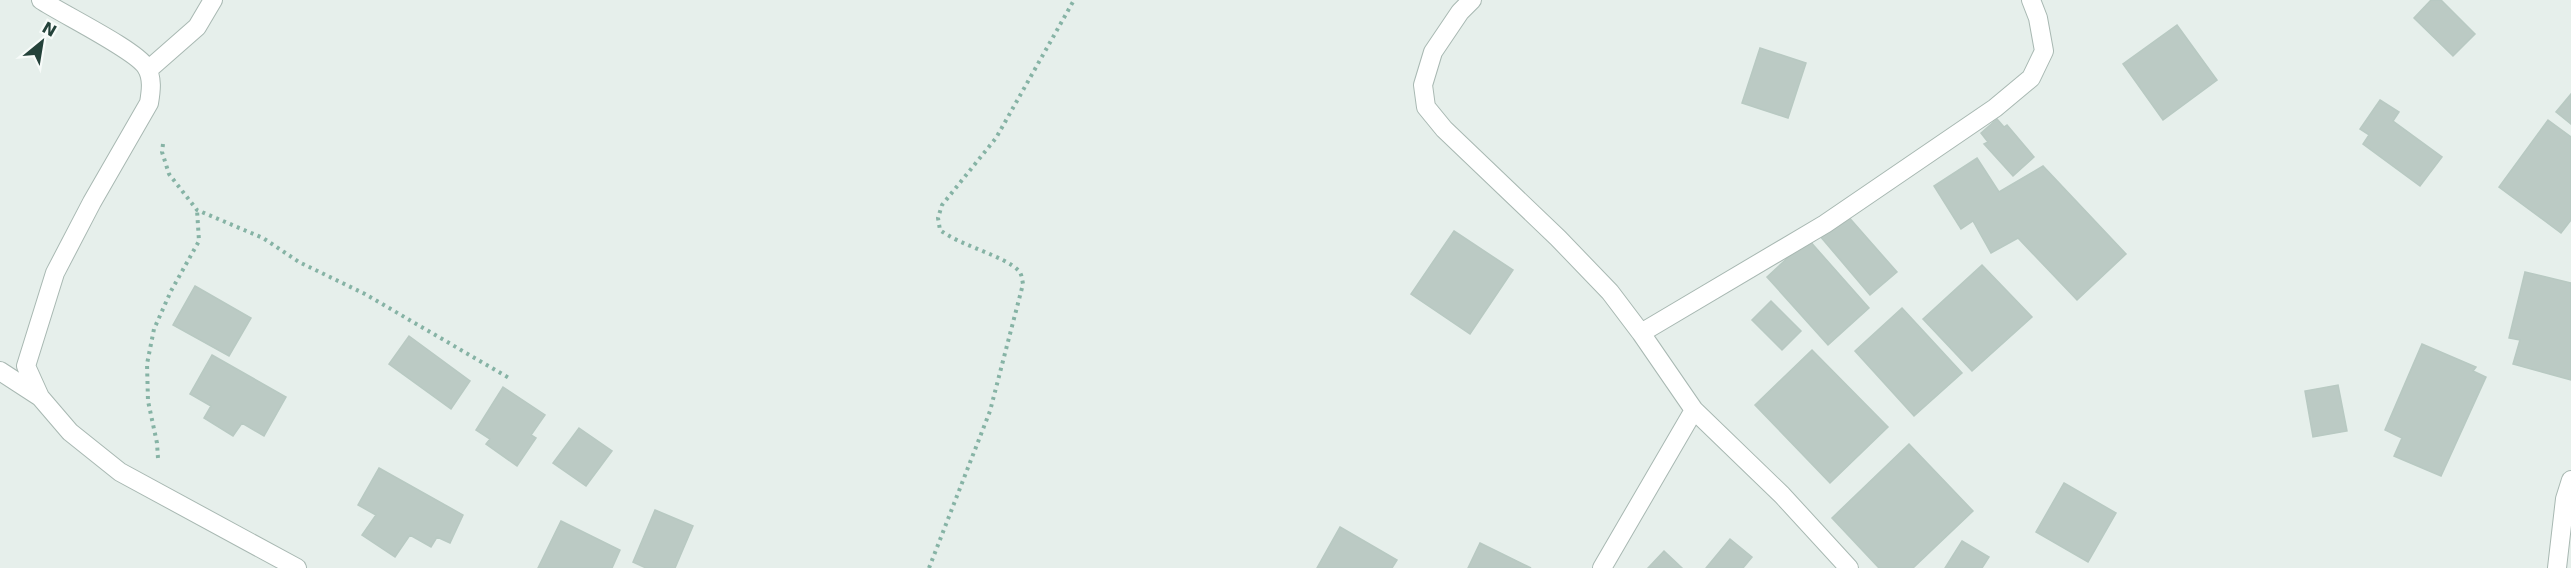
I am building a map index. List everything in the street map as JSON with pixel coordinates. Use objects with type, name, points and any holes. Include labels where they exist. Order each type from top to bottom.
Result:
[{"type":"street","points":[[40,0],[135,55],[148,70],[152,86],[149,103],[92,202],[55,273],[26,366],[40,397],[70,432],[120,472],[297,568]]},
{"type":"street","points":[[148,70],[197,27],[213,0]]},
{"type":"street","points":[[1472,0],[1460,12],[1433,52],[1423,85],[1426,107],[1484,169],[1566,246],[1610,292],[1694,410],[1782,495],[1849,568]]},
{"type":"street","points":[[1641,333],[1825,225],[1995,108],[2031,78],[2044,51],[2038,18],[2031,0]]},
{"type":"street","points":[[0,371],[40,397]]},
{"type":"street","points":[[1602,568],[1694,410]]},
{"type":"street","points":[[2556,568],[2565,499],[2571,480]]},
{"type":"path","points":[[929,568],[990,411],[1023,284],[1022,274],[1013,266],[952,239],[940,230],[938,218],[942,205],[996,138],[1074,0]]},
{"type":"path","points":[[164,139],[162,152],[170,174],[197,210],[263,238],[299,262],[365,294],[509,378]]},
{"type":"path","points":[[159,494],[157,443],[148,401],[147,364],[154,329],[171,291],[199,241],[197,210]]},
{"type":"building","points":[[2431,0],[2441,0],[2475,34],[2453,56],[2414,18]]},
{"type":"building","points":[[2177,25],[2217,80],[2163,120],[2123,64]]},
{"type":"building","points":[[1760,48],[1806,63],[1788,118],[1742,103]]},
{"type":"building","points":[[2571,94],[2571,124],[2556,112]]},
{"type":"building","points":[[2380,100],[2399,112],[2393,121],[2442,157],[2420,186],[2363,144],[2369,135],[2360,129]]},
{"type":"building","points":[[1997,119],[2004,127],[2007,125],[2034,157],[2013,176],[1984,144],[1988,142],[1981,133]]},
{"type":"building","points":[[2548,120],[2571,137],[2571,220],[2561,233],[2499,187]]},
{"type":"building","points":[[1977,158],[1999,192],[2043,166],[2126,254],[2077,300],[2018,238],[1991,253],[1973,221],[1961,229],[1934,186]]},
{"type":"building","points":[[1846,214],[1897,272],[1870,295],[1820,236]]},
{"type":"building","points":[[1454,231],[1513,270],[1470,334],[1411,294]]},
{"type":"building","points":[[1808,239],[1869,308],[1828,345],[1767,277]]},
{"type":"building","points":[[1982,265],[2032,317],[1972,371],[1923,319]]},
{"type":"building","points":[[2525,272],[2571,283],[2571,380],[2513,364],[2520,340],[2509,338]]},
{"type":"building","points":[[195,286],[251,318],[229,356],[173,325]]},
{"type":"building","points":[[1771,301],[1801,331],[1782,350],[1752,320]]},
{"type":"building","points":[[1902,308],[1962,373],[1914,416],[1855,351]]},
{"type":"building","points":[[409,336],[470,381],[451,409],[389,364]]},
{"type":"building","points":[[2422,344],[2476,367],[2473,371],[2486,377],[2441,476],[2394,456],[2402,438],[2385,430]]},
{"type":"building","points":[[1812,350],[1888,427],[1830,483],[1755,405]]},
{"type":"building","points":[[212,355],[286,397],[264,436],[242,423],[233,436],[204,418],[211,406],[190,394]]},
{"type":"building","points":[[2338,385],[2347,431],[2313,437],[2305,391]]},
{"type":"building","points":[[503,387],[545,415],[531,435],[536,438],[517,466],[486,444],[490,439],[476,430]]},
{"type":"building","points":[[579,428],[612,451],[586,486],[553,463]]},
{"type":"building","points":[[1909,444],[1973,511],[1913,568],[1879,568],[1832,518]]},
{"type":"building","points":[[379,468],[463,515],[450,543],[437,537],[431,547],[410,535],[395,557],[362,535],[376,515],[358,505]]},
{"type":"building","points":[[2064,483],[2116,513],[2088,562],[2036,532]]},
{"type":"building","points":[[655,510],[693,526],[675,568],[646,568],[633,562]]},
{"type":"building","points":[[561,521],[620,550],[612,568],[538,568]]},
{"type":"building","points":[[1340,527],[1397,560],[1392,568],[1317,568]]},
{"type":"building","points":[[1730,539],[1752,557],[1743,568],[1706,568]]},
{"type":"building","points":[[1962,541],[1989,557],[1982,568],[1945,568]]},
{"type":"building","points":[[1480,543],[1531,568],[1468,568]]},
{"type":"building","points":[[1664,551],[1682,568],[1648,568]]}]
